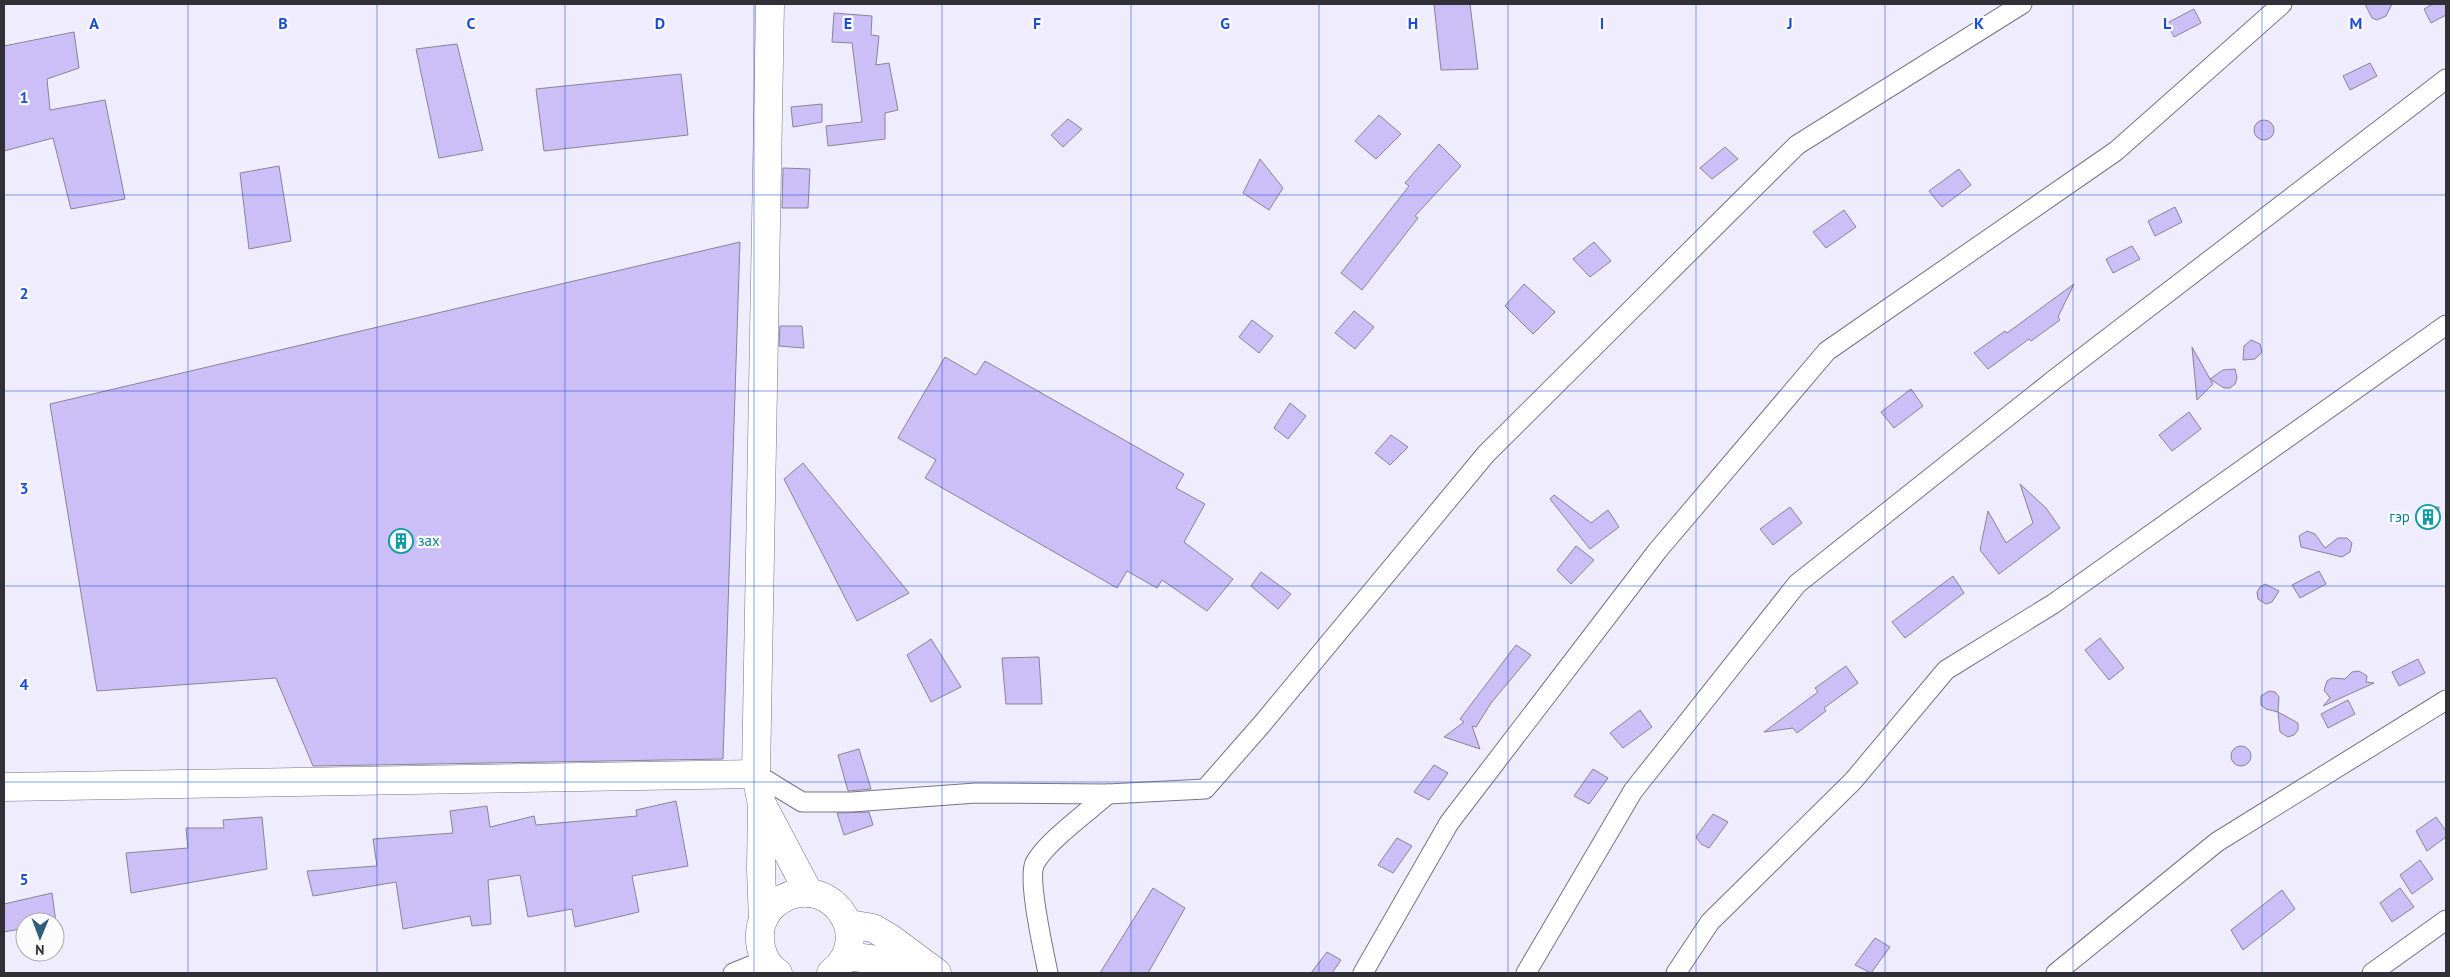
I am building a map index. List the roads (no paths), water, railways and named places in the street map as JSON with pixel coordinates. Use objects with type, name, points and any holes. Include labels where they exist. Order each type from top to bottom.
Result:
[{"type":"street","points":[[733,973],[768,969],[760,946],[760,932],[763,920],[761,869],[762,805],[756,774],[770,4]]},
{"type":"street","points":[[4,787],[756,774],[802,802],[852,802],[976,792],[1108,794],[1205,789],[1262,724],[1486,454],[1797,145],[2022,4]]},
{"type":"street","points":[[1363,973],[1448,823],[1658,550],[1827,351],[2116,151],[2282,4]]},
{"type":"street","points":[[1526,973],[1633,791],[1797,584],[2055,379],[2446,79]]},
{"type":"street","points":[[1676,973],[1710,922],[1852,781],[1946,670],[2052,604],[2446,325]]},
{"type":"street","points":[[2056,973],[2217,842],[2446,700]]},
{"type":"street","points":[[1048,973],[1034,892],[1034,864],[1046,848],[1108,794]]},
{"type":"street","points":[[762,805],[809,893]]},
{"type":"street","points":[[763,920],[771,907],[782,898],[795,893],[823,896],[834,904],[849,924],[849,942],[838,965],[932,970]]},
{"type":"street","points":[[2372,973],[2446,920]]},
{"type":"street","points":[[849,924],[872,928],[890,938],[932,970]]},
{"type":"place","name":"гэр","points":[[2428,517]]},
{"type":"place","name":"зах","points":[[401,541]]}]
